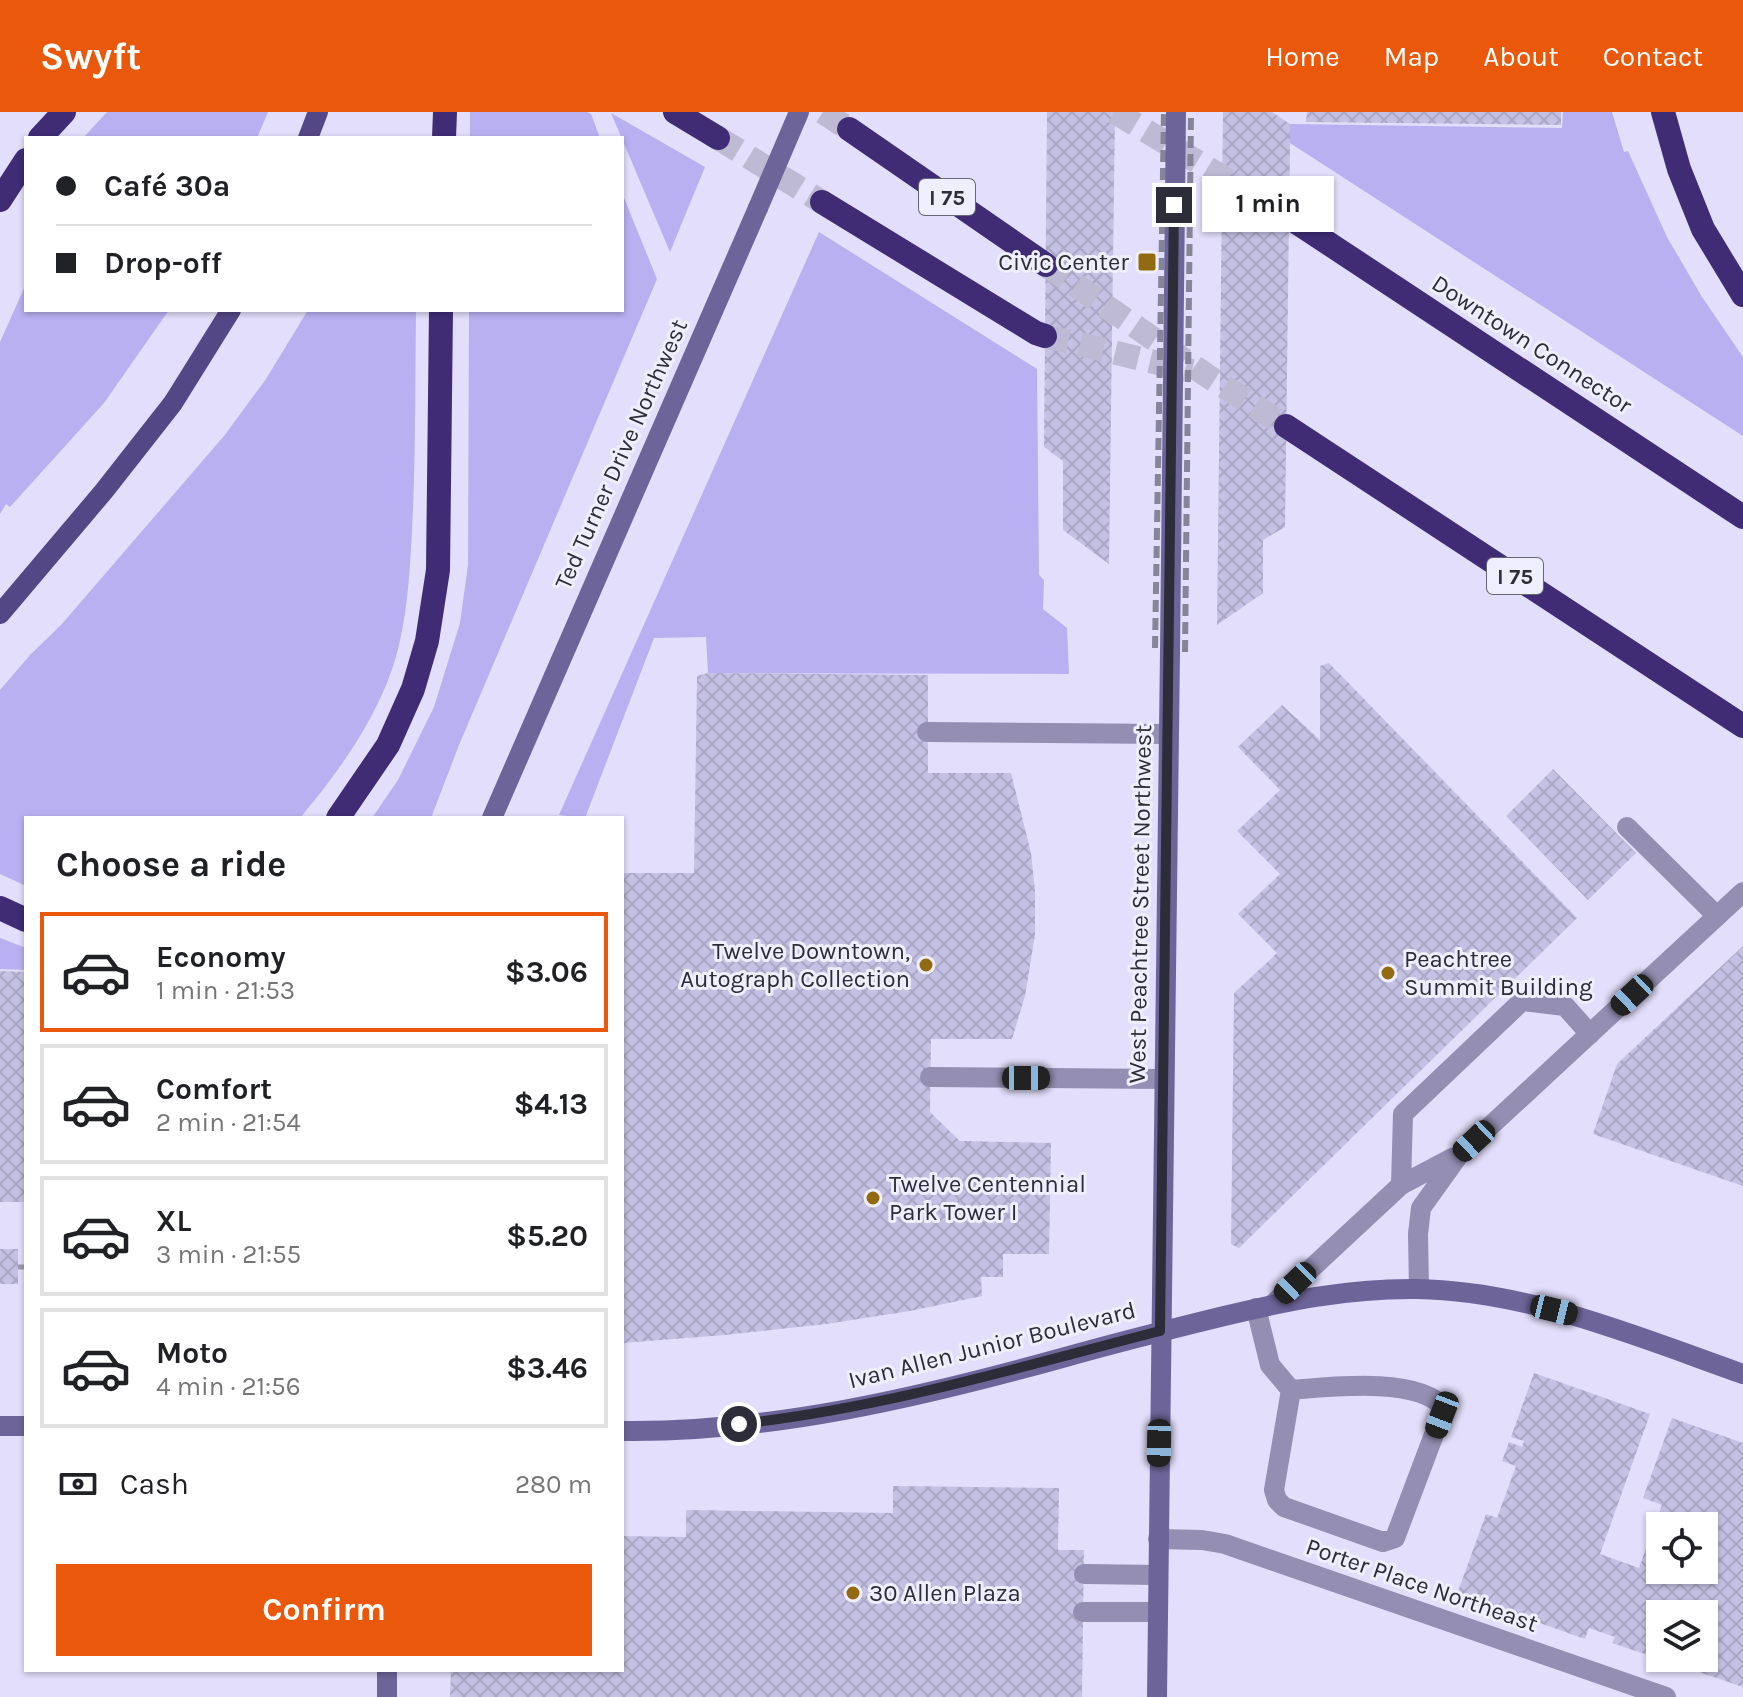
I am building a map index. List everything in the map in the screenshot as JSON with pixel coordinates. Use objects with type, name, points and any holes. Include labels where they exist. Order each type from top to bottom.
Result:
[{"type":"highway","points":[[42,136],[64,112]]},
{"type":"highway","points":[[444,136],[445,112]]},
{"type":"highway","points":[[675,112],[718,138]]},
{"type":"highway","points":[[1663,112],[1679,169],[1703,229],[1743,295]]},
{"type":"highway","name":"I 75","points":[[849,129],[1046,265]]},
{"type":"highway","points":[[0,200],[24,163]]},
{"type":"highway","points":[[822,202],[1045,336]]},
{"type":"highway","name":"Downtown Connector","points":[[1290,218],[1743,517]]},
{"type":"highway","points":[[339,816],[388,745],[413,689],[427,641],[438,570],[441,312]]},
{"type":"highway","name":"I 75","points":[[1286,426],[1743,726]]},
{"type":"highway","points":[[0,908],[24,919]]},
{"type":"main road","points":[[309,136],[318,112]]},
{"type":"main road","points":[[0,614],[104,491],[173,403],[230,312]]},
{"type":"street","name":"Ted Turner Drive Northwest","points":[[493,816],[799,112]]},
{"type":"street","name":"West Peachtree Street Northwest","points":[[1157,1697],[1176,112]]},
{"type":"street","points":[[927,732],[1168,734]]},
{"type":"street","points":[[1627,827],[1717,916]]},
{"type":"street","points":[[1419,1289],[1421,1208],[1459,1155],[1743,892]]},
{"type":"street","points":[[1401,1185],[1403,1114],[1522,1001],[1565,1006],[1590,1034]]},
{"type":"street","points":[[930,1077],[1163,1079]]},
{"type":"street","points":[[1291,1390],[1375,1384],[1431,1396],[1444,1408],[1395,1538],[1383,1542],[1284,1507],[1277,1500],[1274,1490],[1291,1390],[1270,1365],[1265,1306],[1401,1185],[1459,1155]]},
{"type":"street","name":"Ivan Allen Junior Boulevard","points":[[624,1431],[714,1427],[789,1418],[953,1387],[1160,1331],[1265,1306],[1348,1291],[1419,1289],[1504,1298],[1579,1316],[1743,1374]]},
{"type":"street","points":[[0,1426],[24,1426]]},
{"type":"street","name":"Porter Place Northeast","points":[[1158,1539],[1225,1544],[1666,1697]]},
{"type":"street","points":[[1084,1574],[1158,1575]]},
{"type":"street","points":[[1083,1612],[1158,1612]]},
{"type":"street","points":[[387,1672],[387,1697]]},
{"type":"path","points":[[18,1267],[24,1267]]},
{"type":"shaded area","points":[[107,112],[268,112],[258,136],[85,136]]},
{"type":"shaded area","points":[[470,112],[587,112],[591,114],[599,136],[470,136]]},
{"type":"shaded area","points":[[1563,112],[1612,112],[1624,152],[1628,151],[1667,237],[1702,297],[1743,357],[1743,436],[1290,143],[1290,124],[1562,128]]},
{"type":"shaded area","points":[[611,113],[705,167],[670,252],[624,144],[624,136],[621,136]]},
{"type":"shaded area","points":[[624,198],[657,279],[432,816],[373,816],[398,780],[434,707],[460,623],[468,565],[469,312],[624,312]]},
{"type":"shaded area","points":[[819,232],[1037,369],[1039,575],[1044,580],[1043,609],[1067,628],[1069,674],[708,673],[706,637],[654,638],[586,816],[559,815]]},
{"type":"shaded area","points":[[24,288],[24,312],[168,312],[104,403],[10,507],[6,504],[0,514],[0,342]]},
{"type":"shaded area","points":[[307,312],[416,312],[414,475],[405,616],[392,669],[372,715],[346,758],[302,816],[24,816],[24,885],[0,874],[0,690],[61,625],[224,436],[266,379]]},
{"type":"shaded area","points":[[0,938],[24,947],[24,970],[0,969]]},
{"type":"building","points":[[1047,112],[1115,112],[1109,564],[1063,530],[1063,461],[1044,447]]},
{"type":"building","points":[[1223,112],[1272,112],[1290,124],[1290,143],[1285,527],[1263,540],[1263,593],[1217,625]]},
{"type":"building","points":[[1307,112],[1561,112],[1561,125],[1306,122]]},
{"type":"building","name":"Peachtree Summit Building","points":[[1329,663],[1577,918],[1239,1248],[1231,1244],[1234,993],[1277,953],[1238,914],[1280,874],[1237,831],[1280,790],[1238,747],[1282,705],[1320,740],[1320,666]]},
{"type":"building","points":[[708,673],[928,675],[928,773],[1011,773],[1031,853],[1035,891],[1035,935],[1025,996],[1012,1039],[931,1039],[930,1112],[960,1141],[1051,1143],[1049,1254],[1003,1254],[1003,1277],[981,1277],[982,1296],[826,1324],[624,1343],[624,873],[694,873],[697,676]]},
{"type":"building","points":[[1553,769],[1636,853],[1588,900],[1506,816]]},
{"type":"building","points":[[1743,946],[1743,1186],[1593,1134],[1617,1064]]},
{"type":"building","points":[[0,971],[24,972],[24,1202],[0,1202]]},
{"type":"building","points":[[0,1249],[18,1249],[18,1284],[0,1284]]},
{"type":"building","points":[[1534,1373],[1650,1414],[1600,1554],[1639,1568],[1646,1549],[1646,1584],[1718,1584],[1718,1512],[1659,1512],[1662,1505],[1643,1498],[1672,1418],[1743,1443],[1743,1687],[1699,1672],[1718,1672],[1718,1600],[1646,1600],[1646,1654],[1612,1643],[1615,1637],[1589,1628],[1585,1639],[1457,1594],[1486,1514],[1497,1518],[1516,1466],[1502,1461],[1509,1442],[1522,1447],[1524,1441],[1511,1437]]},
{"type":"building","name":"30 Allen Plaza","points":[[893,1486],[1059,1488],[1058,1550],[1084,1550],[1082,1697],[450,1697],[451,1672],[624,1672],[624,1536],[686,1537],[686,1510],[893,1513]]},
{"type":"tunnel","points":[[823,112],[849,129]]},
{"type":"tunnel","points":[[1115,112],[1290,218]]},
{"type":"tunnel","points":[[718,138],[822,202]]},
{"type":"tunnel","points":[[1046,265],[1286,426]]},
{"type":"tunnel","points":[[1045,336],[1192,371]]},
{"type":"railway","points":[[1155,648],[1164,112]]},
{"type":"railway","points":[[1185,652],[1191,112]]},
{"type":"place","name":"Civic Center","points":[[1147,262]]},
{"type":"place","name":"Twelve Downtown, Autograph Collection","points":[[926,965]]},
{"type":"place","name":"Peachtree Summit Building","points":[[1388,973]]},
{"type":"place","name":"Twelve Centennial Park Tower I","points":[[873,1198]]},
{"type":"place","name":"30 Allen Plaza","points":[[853,1593]]},
{"type":"route","points":[[739,1424],[789,1418],[953,1387],[1160,1331],[1174,205]]}]
